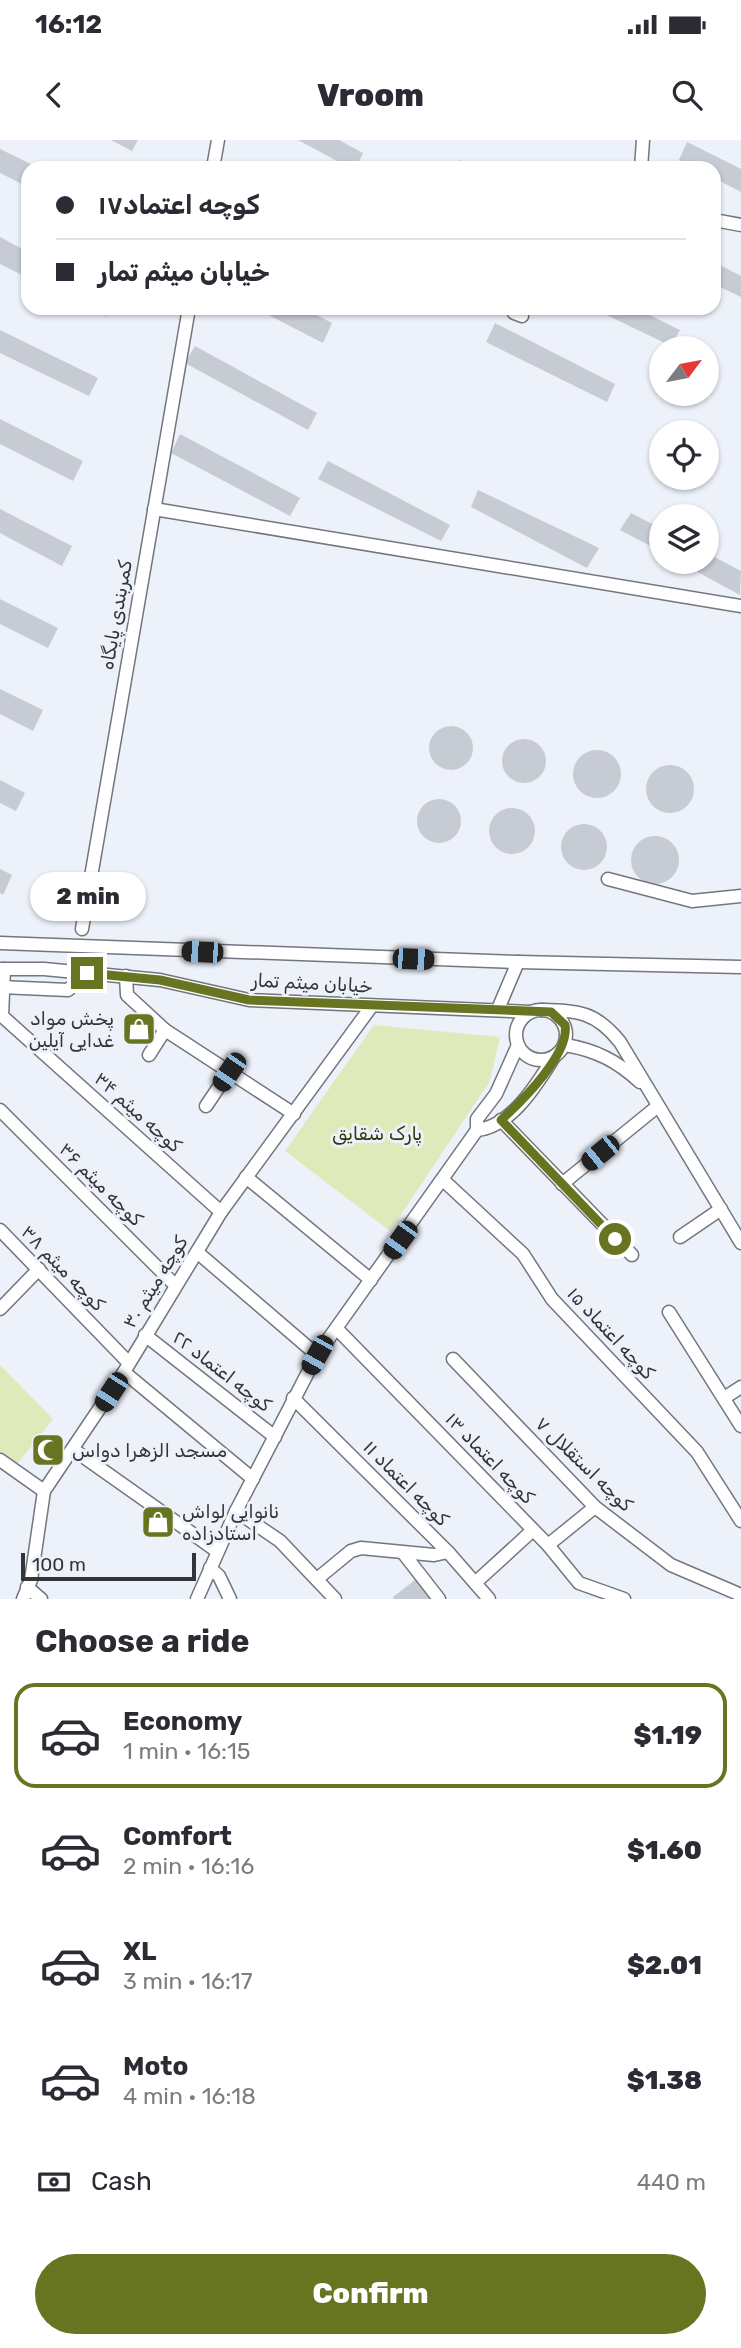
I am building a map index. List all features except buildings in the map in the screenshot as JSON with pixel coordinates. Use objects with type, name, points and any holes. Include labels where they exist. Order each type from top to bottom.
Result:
[{"type":"street","points":[[214,161],[218,140]]},
{"type":"street","points":[[642,161],[643,140]]},
{"type":"street","points":[[721,221],[741,225]]},
{"type":"street","name":"کمربندی پایگاه","points":[[82,929],[188,315]]},
{"type":"street","points":[[154,509],[741,606]]},
{"type":"street","points":[[608,879],[692,901],[741,897]]},
{"type":"street","points":[[0,943],[518,962],[741,967]]},
{"type":"street","points":[[518,962],[498,1009],[531,1059],[554,1057]]},
{"type":"street","name":"خیابان میثم تمار","points":[[2,969],[160,980],[249,1000],[370,1007],[575,1011],[606,1024],[620,1042],[741,1243]]},
{"type":"street","name":"کوچه میثم ۳۴","points":[[2,969],[1,1017],[221,1212]]},
{"type":"street","points":[[2,987],[68,989],[87,973]]},
{"type":"street","points":[[126,976],[127,995],[165,1030],[294,1114]]},
{"type":"street","name":"کوچه میثم ۳۰","points":[[25,1593],[31,1580],[44,1491],[74,1450],[221,1212],[370,1007]]},
{"type":"street","points":[[197,1599],[236,1511],[317,1355],[477,1130],[477,1119],[496,1094],[523,1017],[536,1011],[551,1012],[565,1025],[565,1045],[554,1057],[536,1087],[501,1120],[487,1129],[477,1130]]},
{"type":"street","points":[[149,1055],[165,1030]]},
{"type":"street","name":"خیابان میثم تمار","points":[[565,1045],[593,1051],[619,1063],[650,1092]]},
{"type":"street","points":[[206,1106],[229,1072]]},
{"type":"street","points":[[562,1184],[658,1106]]},
{"type":"street","name":"کوچه میثم ۳۶","points":[[0,1110],[175,1285]]},
{"type":"street","points":[[501,1120],[632,1255]]},
{"type":"street","points":[[246,1177],[371,1280]]},
{"type":"street","name":"کوچه اعتماد ۱۵","points":[[443,1180],[523,1254],[552,1299],[697,1452],[741,1521]]},
{"type":"street","points":[[680,1237],[721,1209]]},
{"type":"street","name":"کوچه میثم ۳۸","points":[[0,1230],[39,1269],[126,1367],[253,1479]]},
{"type":"street","points":[[197,1252],[317,1355]]},
{"type":"street","points":[[0,1309],[39,1269]]},
{"type":"street","points":[[669,1312],[741,1426]]},
{"type":"street","name":"کوچه اعتماد ۱۳","points":[[337,1329],[548,1545],[591,1599]]},
{"type":"street","name":"کوچه اعتماد ۲۲","points":[[145,1335],[275,1437]]},
{"type":"street","name":"کوچه استقلال ۷","points":[[453,1359],[595,1507],[671,1565],[741,1595]]},
{"type":"street","points":[[724,1398],[741,1387]]},
{"type":"street","name":"کوچه اعتماد ۱۱","points":[[293,1398],[448,1552],[489,1599]]},
{"type":"street","points":[[74,1450],[217,1551]]},
{"type":"street","points":[[2,1466],[44,1491]]},
{"type":"street","points":[[548,1545],[595,1507]]},
{"type":"street","points":[[236,1511],[280,1541],[335,1599]]},
{"type":"street","points":[[475,1583],[533,1530]]},
{"type":"street","points":[[317,1580],[351,1551],[371,1548],[404,1554],[434,1555],[448,1552]]},
{"type":"street","points":[[404,1554],[439,1599]]},
{"type":"street","points":[[208,1573],[222,1599]]},
{"type":"street","points":[[208,1573],[219,1576],[230,1599]]},
{"type":"street","points":[[579,1583],[624,1599]]},
{"type":"street","points":[[25,1593],[41,1599]]},
{"type":"green space","name":"پارک شقایق","points":[[374,1025],[500,1037],[490,1081],[390,1231],[285,1151]]},
{"type":"green space","points":[[0,1365],[53,1419],[17,1464],[0,1452]]},
{"type":"place","name":"پخش مواد غدایی آیلین","points":[[139,1029]]},
{"type":"place","name":"مسجد الزهرا دواس","points":[[48,1450]]},
{"type":"place","name":"نانوایی لواش استادزاده","points":[[158,1522]]},
{"type":"route","points":[[87,973],[160,980],[249,1000],[370,1007],[551,1012],[565,1025],[565,1045],[554,1057],[536,1087],[501,1120],[542,1166],[615,1239]]}]
